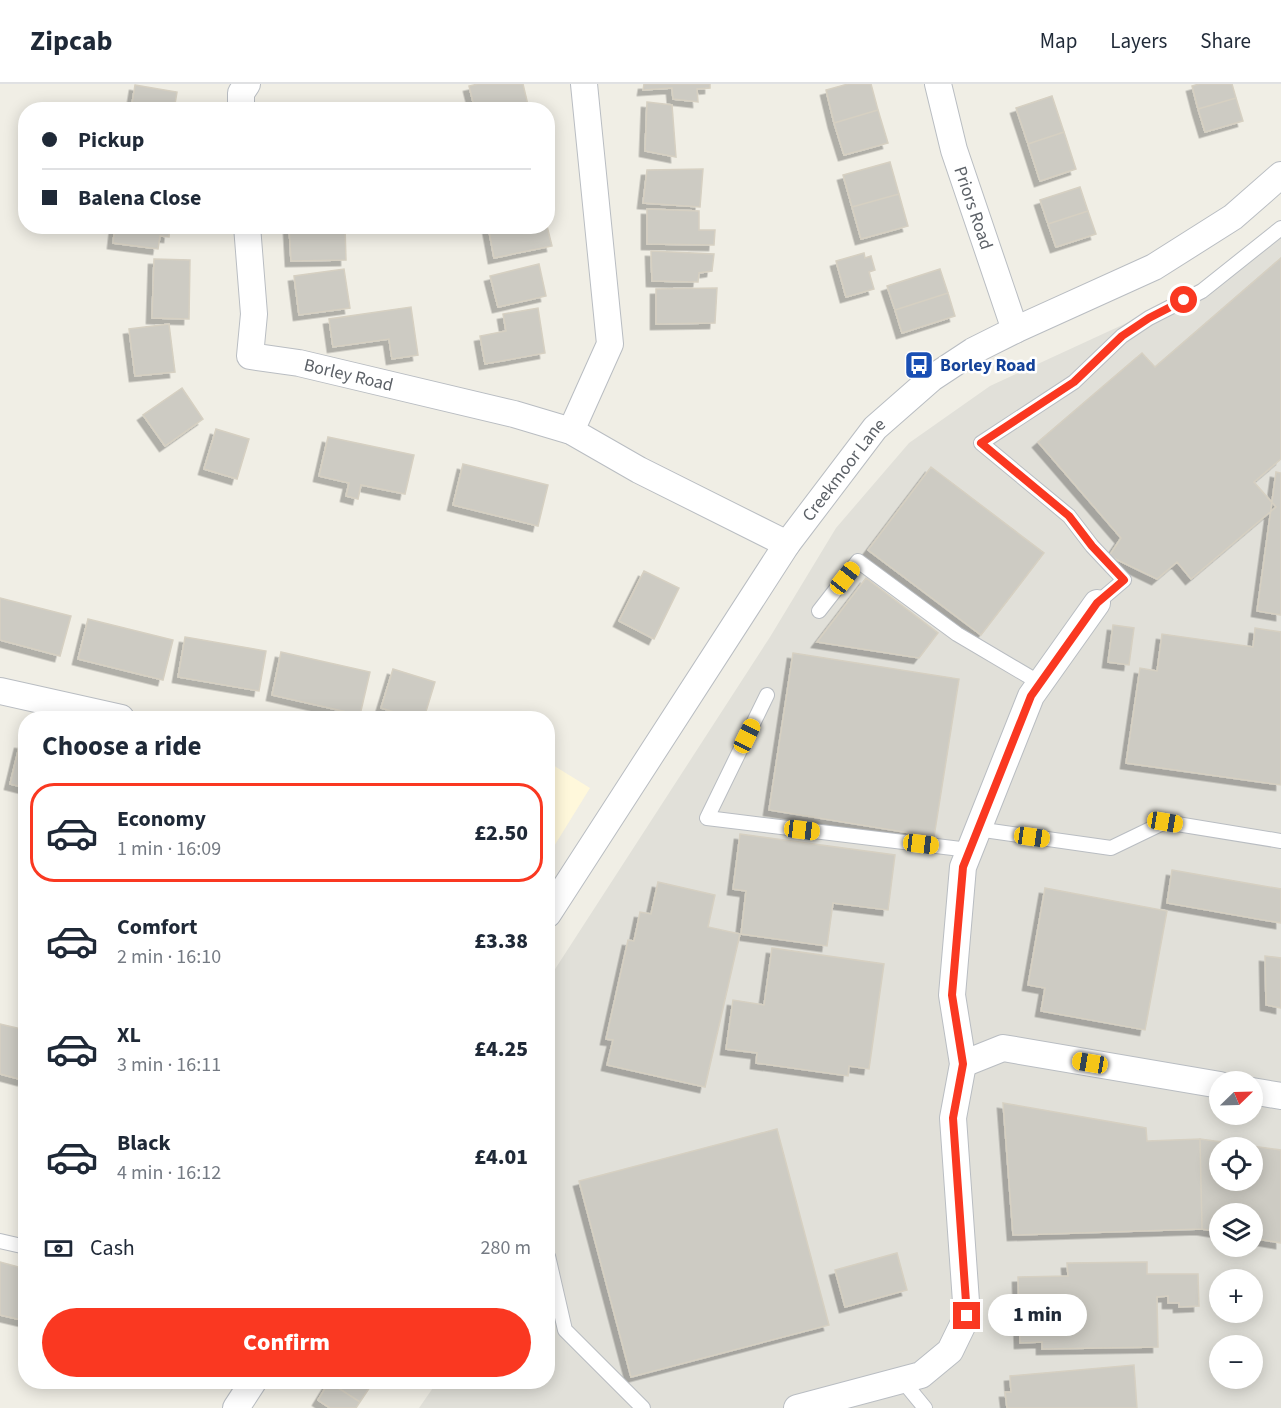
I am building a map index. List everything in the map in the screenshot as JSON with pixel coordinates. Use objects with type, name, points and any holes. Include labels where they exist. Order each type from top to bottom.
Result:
[{"type":"street","points":[[241,102],[241,93],[247,84]]},
{"type":"street","points":[[571,431],[610,344],[584,84]]},
{"type":"street","name":"Priors Road","points":[[938,84],[954,150],[1015,330]]},
{"type":"street","name":"Creekmoor Lane","points":[[556,883],[787,544],[875,428],[932,378],[973,351],[1154,267],[1233,217],[1281,175]]},
{"type":"street","name":"Borley Road","points":[[249,234],[254,314],[250,356],[299,363],[514,414],[571,431],[639,470],[787,544]]},
{"type":"street","points":[[797,1408],[921,1375],[950,1351],[967,1316],[953,1118],[963,1064],[952,995],[963,867],[1031,696],[1097,603]]},
{"type":"street","points":[[0,692],[88,711]]},
{"type":"street","points":[[963,1064],[1003,1048],[1209,1083]]},
{"type":"street","points":[[1263,1093],[1281,1096]]},
{"type":"street","points":[[236,1408],[248,1389]]},
{"type":"lane","points":[[1097,603],[1124,580],[1092,546],[1069,516],[981,443],[1074,382],[1122,336],[1149,318],[1202,291],[1281,228]]},
{"type":"lane","points":[[819,611],[858,561],[957,634],[1040,683]]},
{"type":"lane","points":[[767,695],[707,818],[973,840],[1111,848],[1165,822],[1281,841]]},
{"type":"lane","points":[[0,1241],[18,1246]]},
{"type":"lane","points":[[555,1287],[565,1330],[643,1408]]},
{"type":"lane","points":[[902,1380],[925,1408]]},
{"type":"shaded area","points":[[1281,221],[1281,1408],[419,1408],[432,1389],[555,1389],[555,969],[770,637],[836,528],[909,443],[990,386],[1144,315],[1228,267]]},
{"type":"shaded area","points":[[555,766],[590,788],[555,845]]},
{"type":"building","points":[[523,84],[527,102],[473,102],[469,86]]},
{"type":"building","points":[[644,84],[710,84],[710,88],[697,89],[698,102],[673,99],[672,88],[643,90]]},
{"type":"building","points":[[848,84],[871,84],[878,110],[834,123],[826,90]]},
{"type":"building","points":[[1232,84],[1236,98],[1198,109],[1192,86]]},
{"type":"building","points":[[135,85],[177,92],[175,102],[132,102]]},
{"type":"building","points":[[1052,96],[1064,132],[1028,144],[1016,108]]},
{"type":"building","points":[[1236,98],[1243,121],[1205,132],[1198,109]]},
{"type":"building","points":[[647,102],[672,105],[676,157],[645,151]]},
{"type":"building","points":[[878,110],[888,143],[844,155],[834,123]]},
{"type":"building","points":[[1064,132],[1076,169],[1040,181],[1028,144]]},
{"type":"building","points":[[890,162],[899,194],[852,207],[843,175]]},
{"type":"building","points":[[703,169],[700,207],[643,203],[647,170]]},
{"type":"building","points":[[1080,187],[1088,211],[1048,224],[1040,200]]},
{"type":"building","points":[[899,194],[908,226],[861,239],[852,207]]},
{"type":"building","points":[[647,209],[699,211],[699,230],[715,230],[714,245],[647,244]]},
{"type":"building","points":[[1088,211],[1096,234],[1056,247],[1048,224]]},
{"type":"building","points":[[114,234],[169,234],[169,237],[160,236],[158,249],[113,243]]},
{"type":"building","points":[[289,234],[345,234],[346,260],[291,261]]},
{"type":"building","points":[[490,234],[549,234],[552,246],[494,258]]},
{"type":"building","points":[[651,251],[714,254],[712,271],[699,273],[698,282],[652,281]]},
{"type":"building","points":[[864,253],[865,258],[871,256],[875,270],[869,272],[874,289],[846,297],[836,261]]},
{"type":"building","points":[[1281,258],[1281,459],[1254,482],[1276,507],[1191,579],[1177,562],[1157,579],[1109,556],[1121,538],[1038,442],[1142,353],[1155,367]]},
{"type":"building","points":[[154,259],[190,260],[189,319],[152,318]]},
{"type":"building","points":[[539,264],[546,296],[498,307],[490,276]]},
{"type":"building","points":[[344,269],[350,308],[299,315],[294,276]]},
{"type":"building","points":[[940,269],[948,293],[895,310],[887,286]]},
{"type":"building","points":[[717,288],[715,323],[656,324],[656,289]]},
{"type":"building","points":[[948,293],[955,316],[902,333],[895,310]]},
{"type":"building","points":[[411,307],[418,355],[392,359],[389,339],[333,347],[329,319]]},
{"type":"building","points":[[538,308],[545,353],[485,364],[480,336],[506,331],[503,314]]},
{"type":"building","points":[[169,324],[175,372],[135,376],[129,329]]},
{"type":"building","points":[[182,388],[203,419],[165,446],[143,415]]},
{"type":"building","points":[[216,429],[249,439],[237,479],[204,469]]},
{"type":"building","points":[[328,437],[414,455],[405,494],[361,485],[358,499],[346,496],[349,483],[319,476]]},
{"type":"building","points":[[463,464],[548,485],[538,526],[453,505]]},
{"type":"building","points":[[931,467],[1044,553],[981,635],[868,550]]},
{"type":"building","points":[[1276,472],[1281,473],[1281,615],[1257,611]]},
{"type":"building","points":[[644,571],[679,588],[654,639],[619,621]]},
{"type":"building","points":[[866,578],[938,633],[919,658],[817,642]]},
{"type":"building","points":[[0,598],[71,616],[60,656],[0,640]]},
{"type":"building","points":[[88,619],[173,640],[163,680],[78,659]]},
{"type":"building","points":[[1113,625],[1134,628],[1129,665],[1108,662]]},
{"type":"building","points":[[1255,628],[1281,632],[1281,785],[1126,763],[1140,668],[1157,671],[1162,634],[1253,647]]},
{"type":"building","points":[[185,637],[266,651],[259,691],[178,677]]},
{"type":"building","points":[[281,652],[370,672],[361,711],[342,711],[272,695]]},
{"type":"building","points":[[793,653],[959,679],[934,837],[769,810]]},
{"type":"building","points":[[393,669],[435,682],[426,711],[391,711],[381,708]]},
{"type":"building","points":[[18,751],[18,786],[10,784]]},
{"type":"building","points":[[740,834],[895,855],[888,910],[833,903],[827,946],[741,934],[746,891],[733,889]]},
{"type":"building","points":[[1172,870],[1281,889],[1281,923],[1167,903]]},
{"type":"building","points":[[658,882],[715,895],[708,927],[740,934],[705,1087],[607,1065],[613,1040],[606,1039],[628,940],[634,941],[640,912],[651,914]]},
{"type":"building","points":[[1045,888],[1167,911],[1145,1030],[1041,1011],[1045,988],[1028,985]]},
{"type":"building","points":[[772,948],[884,964],[869,1069],[849,1066],[848,1076],[756,1063],[757,1053],[726,1049],[733,1000],[764,1005]]},
{"type":"building","points":[[1265,956],[1281,958],[1281,1008],[1266,1005]]},
{"type":"building","points":[[0,1024],[18,1028],[18,1079],[0,1074]]},
{"type":"building","points":[[1003,1103],[1146,1128],[1147,1141],[1200,1139],[1202,1229],[1013,1235]]},
{"type":"building","points":[[777,1129],[829,1325],[631,1377],[579,1181]]},
{"type":"building","points":[[1200,1139],[1209,1140],[1209,1191],[1263,1191],[1263,1148],[1281,1150],[1281,1243],[1263,1240],[1263,1203],[1209,1203],[1209,1230],[1202,1229]]},
{"type":"building","points":[[897,1253],[907,1290],[845,1307],[835,1270]]},
{"type":"building","points":[[0,1262],[18,1267],[18,1319],[0,1315]]},
{"type":"building","points":[[1147,1262],[1147,1274],[1198,1274],[1199,1306],[1179,1307],[1179,1303],[1168,1303],[1168,1296],[1157,1297],[1158,1347],[1042,1349],[1042,1342],[1020,1343],[1018,1277],[1068,1276],[1067,1263]]},
{"type":"building","points":[[1134,1365],[1137,1408],[1007,1408],[1005,1392],[1011,1392],[1010,1376]]},
{"type":"building","points":[[325,1389],[340,1389],[360,1402],[356,1408],[330,1408],[318,1400]]},
{"type":"building","points":[[340,1389],[369,1389],[360,1402]]},
{"type":"place","name":"Borley Road","points":[[919,365]]},
{"type":"route","points":[[967,1316],[953,1118],[963,1064],[952,995],[963,867],[1031,696],[1097,603],[1124,580],[1092,546],[1069,516],[981,443],[1074,382],[1122,336],[1149,318],[1184,300]]}]
